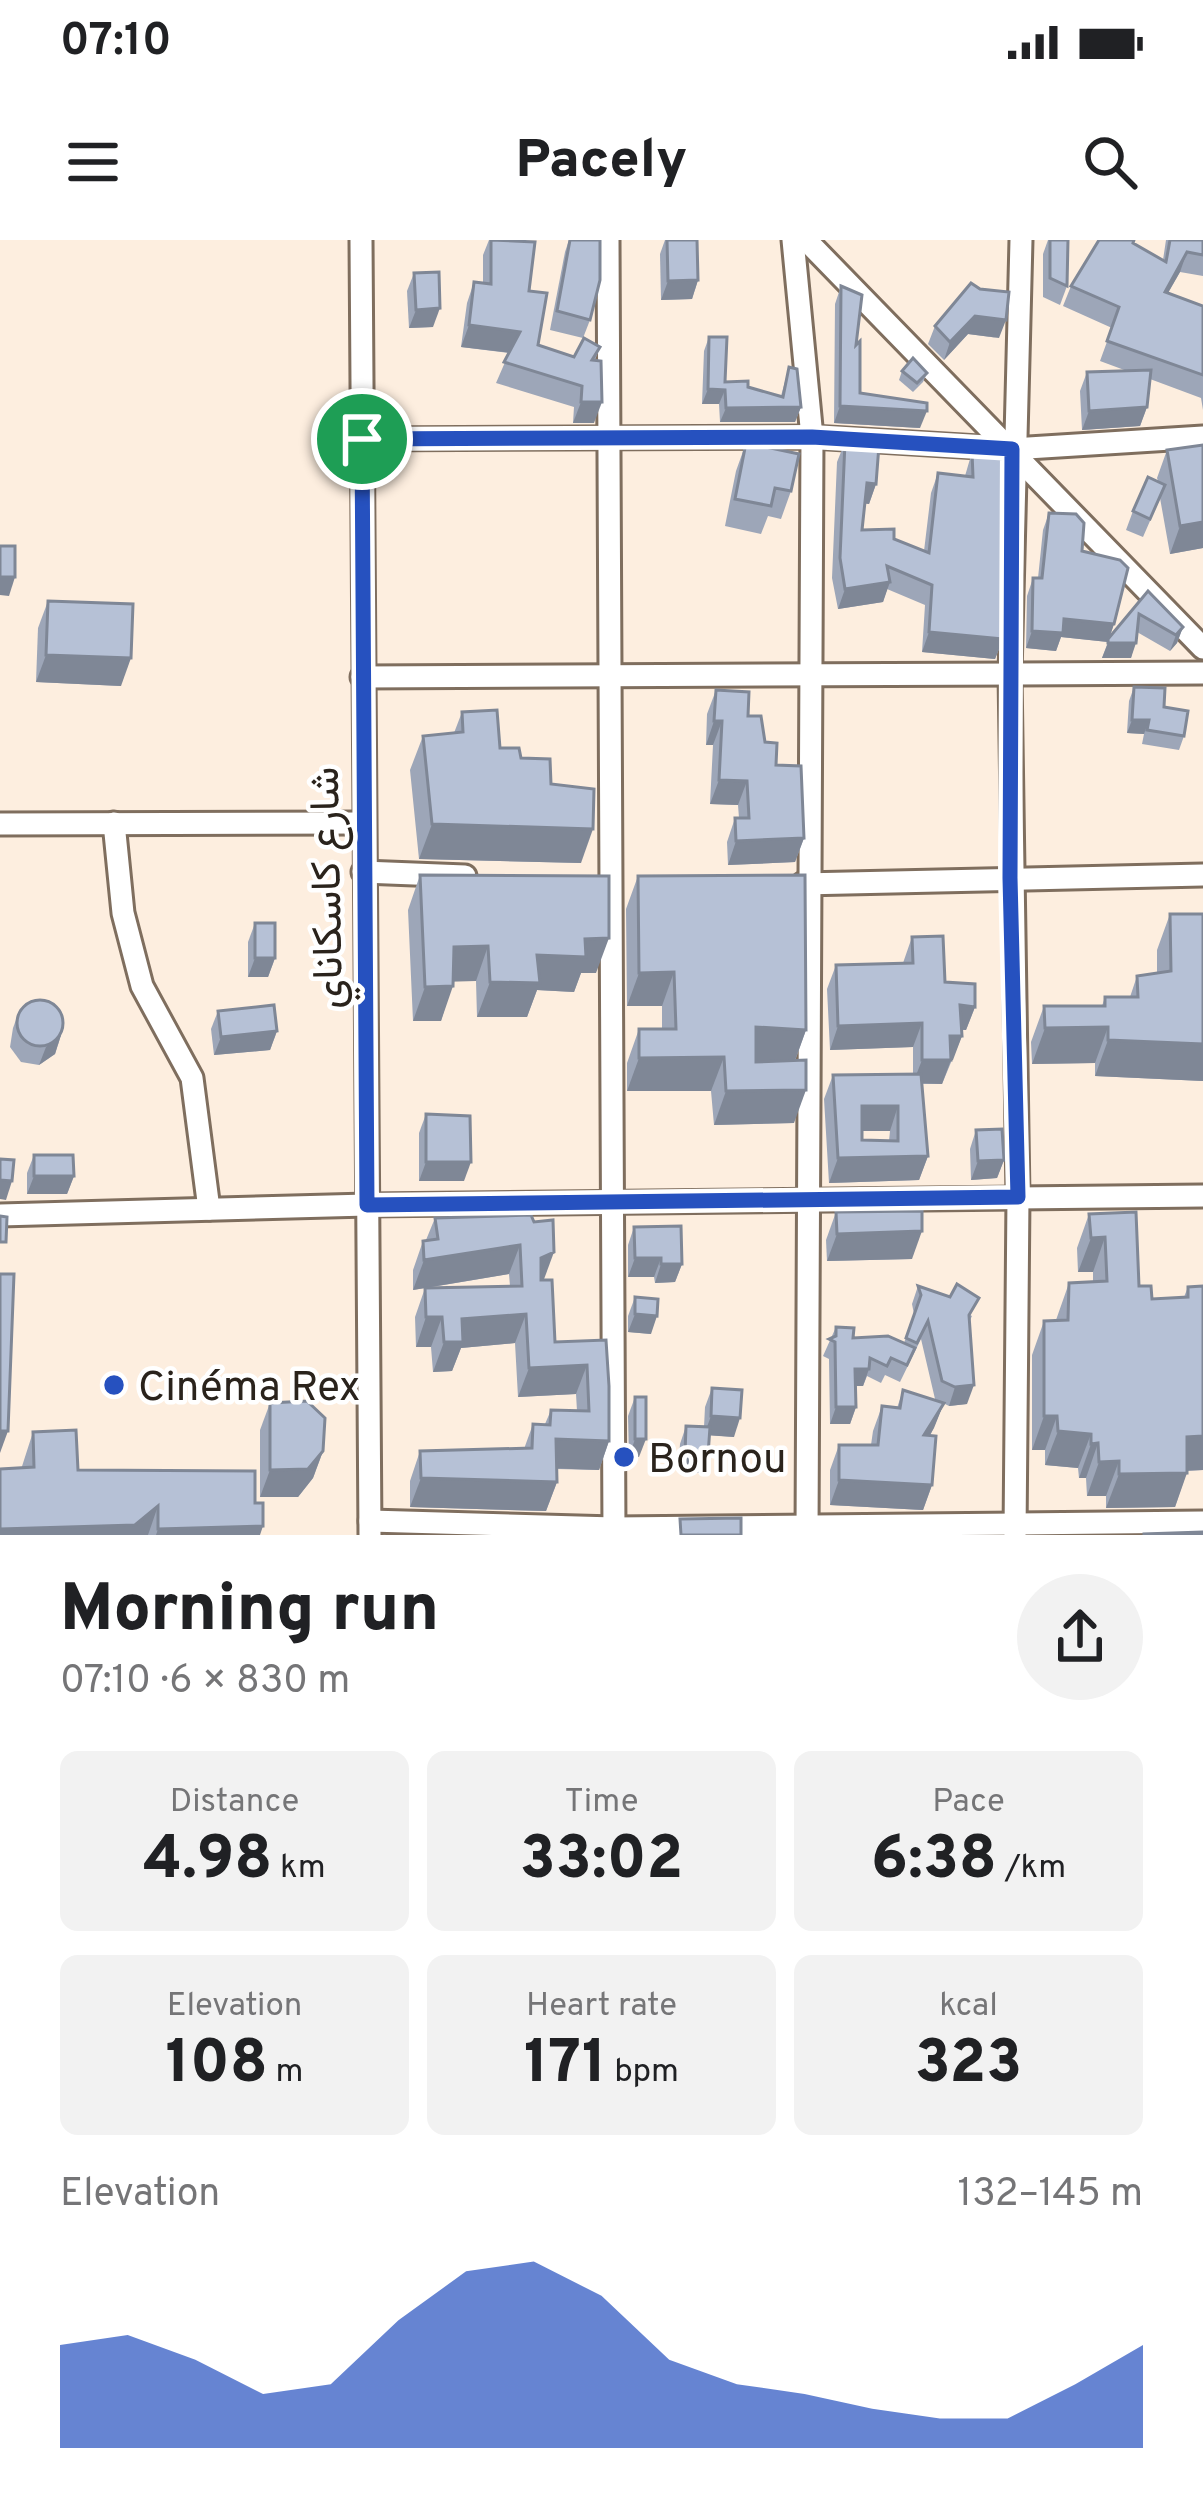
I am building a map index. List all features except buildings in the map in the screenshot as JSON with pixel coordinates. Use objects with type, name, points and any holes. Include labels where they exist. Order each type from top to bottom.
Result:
[{"type":"street","name":"شارع كاسكاناي","points":[[361,240],[370,1528]]},
{"type":"street","points":[[608,240],[614,1531]]},
{"type":"street","points":[[794,240],[812,437],[812,1203],[806,1530]]},
{"type":"street","points":[[806,240],[1203,649]]},
{"type":"street","points":[[1014,1529],[1018,1197],[1010,674],[1012,449],[1022,240]]},
{"type":"street","points":[[362,439],[812,437],[1012,449],[1203,437]]},
{"type":"street","points":[[362,677],[1203,673]]},
{"type":"street","points":[[0,824],[363,823]]},
{"type":"street","points":[[113,824],[123,913],[142,986],[192,1078],[209,1209]]},
{"type":"street","points":[[363,872],[499,878]]},
{"type":"street","points":[[767,884],[1203,875]]},
{"type":"street","points":[[0,1215],[367,1205],[615,1206],[1203,1196]]},
{"type":"street","points":[[370,1528],[1014,1529],[1203,1522]]},
{"type":"place","name":"Cinéma Rex","points":[[114,1385]]},
{"type":"place","name":"Bornou","points":[[624,1457]]},
{"type":"route","points":[[812,437],[1012,449],[1010,878],[1018,1197],[615,1206],[367,1205],[362,439],[812,437]]}]
